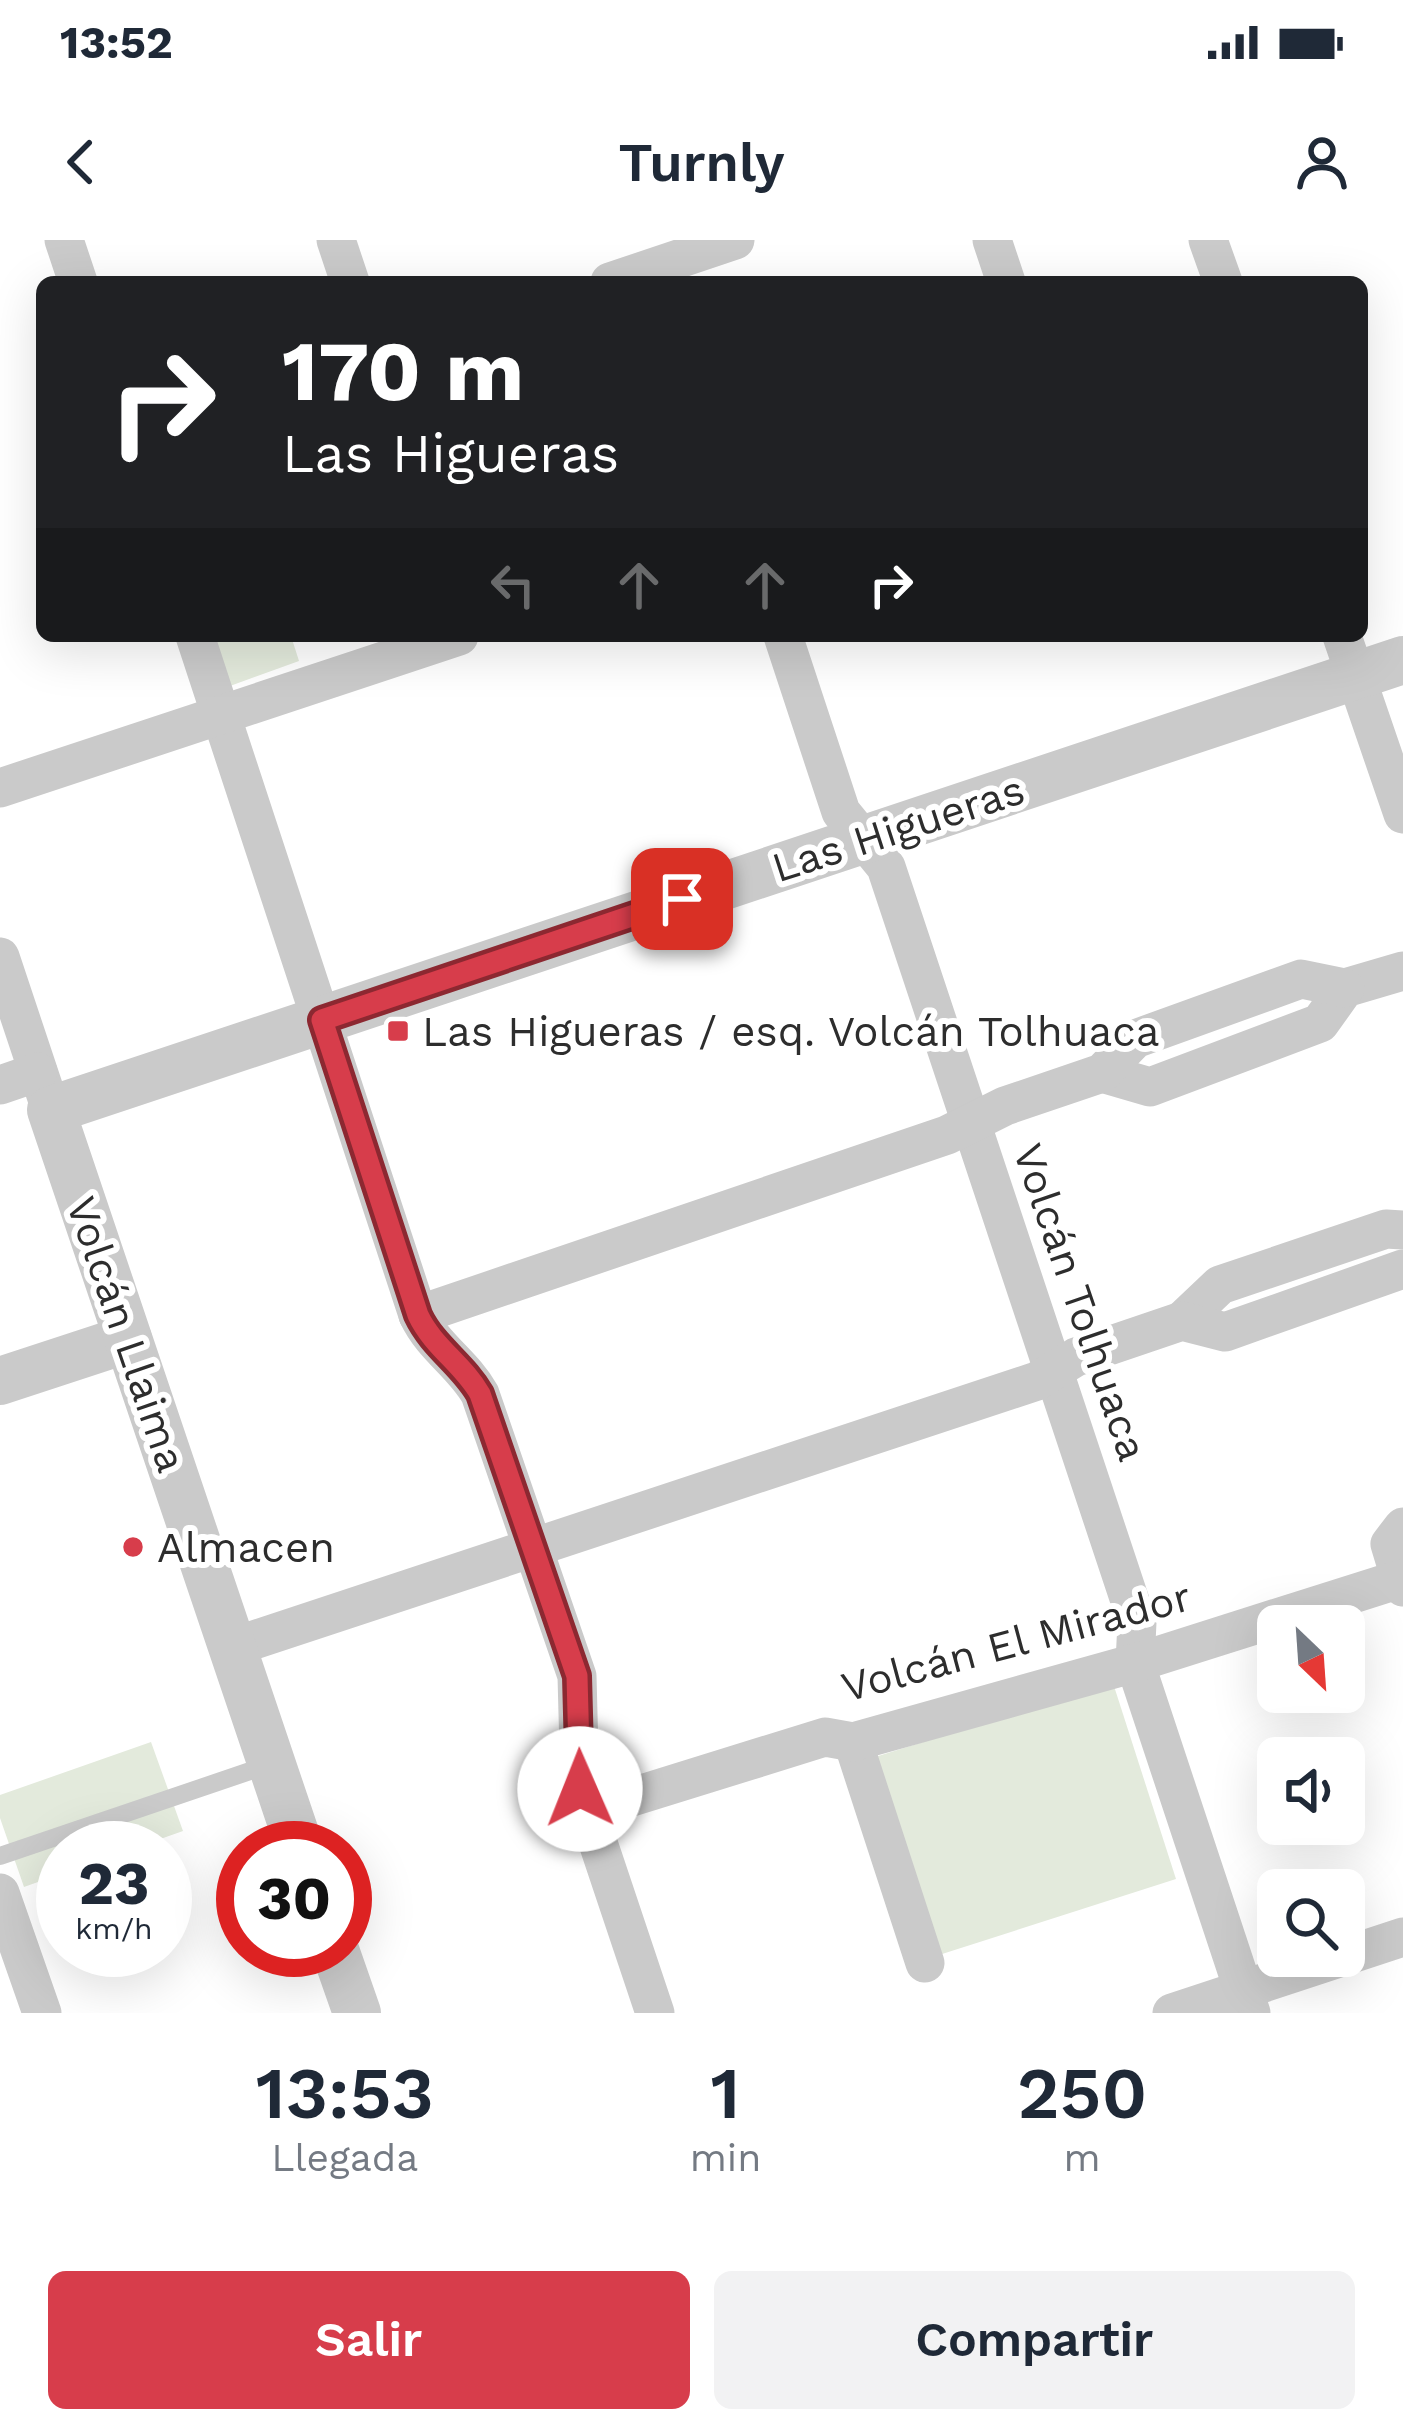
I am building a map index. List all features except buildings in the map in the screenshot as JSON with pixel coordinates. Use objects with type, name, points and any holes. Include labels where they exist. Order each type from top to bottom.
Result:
[{"type":"street","points":[[64,240],[76,276]]},
{"type":"street","points":[[336,240],[348,276]]},
{"type":"street","points":[[625,276],[734,240]]},
{"type":"street","points":[[992,240],[1004,276]]},
{"type":"street","points":[[1208,240],[1220,276]]},
{"type":"street","points":[[197,642],[418,1315],[435,1343],[463,1369],[480,1394],[535,1549],[577,1676],[581,1718],[577,1765],[587,1811],[655,2013]]},
{"type":"street","points":[[0,788],[441,642]]},
{"type":"street","name":"Volcán Tolhuaca","points":[[785,642],[841,812],[886,867],[1137,1622],[1135,1664],[1247,2001]]},
{"type":"street","points":[[1349,656],[1403,814]]},
{"type":"street","name":"Las Higueras","points":[[45,1091],[322,1020],[863,839],[1349,656],[1403,660]]},
{"type":"street","name":"Volcán Llaima","points":[[0,958],[291,1821]]},
{"type":"street","points":[[418,1315],[947,1135],[1005,1106],[1102,1073],[1150,1087],[1320,1022],[1345,988],[1403,971]]},
{"type":"street","points":[[0,1085],[45,1091]]},
{"type":"street","points":[[233,1647],[1016,1388],[1076,1357],[1182,1321],[1220,1285],[1386,1229],[1403,1230]]},
{"type":"street","points":[[1182,1321],[1225,1332],[1403,1269]]},
{"type":"street","points":[[0,1381],[128,1339]]},
{"type":"street","points":[[1398,1531],[1391,1552],[1402,1583]]},
{"type":"street","name":"Volcán El Mirador","points":[[587,1811],[825,1737],[853,1742],[1402,1583]]},
{"type":"street","points":[[853,1742],[925,1964]]},
{"type":"street","points":[[0,1893],[24,1993]]},
{"type":"street","points":[[1172,2013],[1247,2001],[1403,1937]]},
{"type":"street","points":[[344,1977],[357,2013]]},
{"type":"lane","points":[[0,1856],[271,1764]]},
{"type":"shaded area","points":[[214,642],[293,642],[299,661],[230,686]]},
{"type":"shaded area","points":[[1113,1683],[1176,1879],[939,1955],[875,1757]]},
{"type":"shaded area","points":[[151,1742],[179,1821],[36,1821],[36,1883],[24,1887],[0,1818],[0,1795]]},
{"type":"place","name":"Las Higueras / esq. Volcán Tolhuaca","points":[[398,1031]]},
{"type":"place","name":"Almacen","points":[[133,1547]]},
{"type":"route","points":[[580,1789],[580,1699],[571,1654],[480,1394],[463,1369],[435,1343],[418,1315],[322,1020],[682,899]]}]
